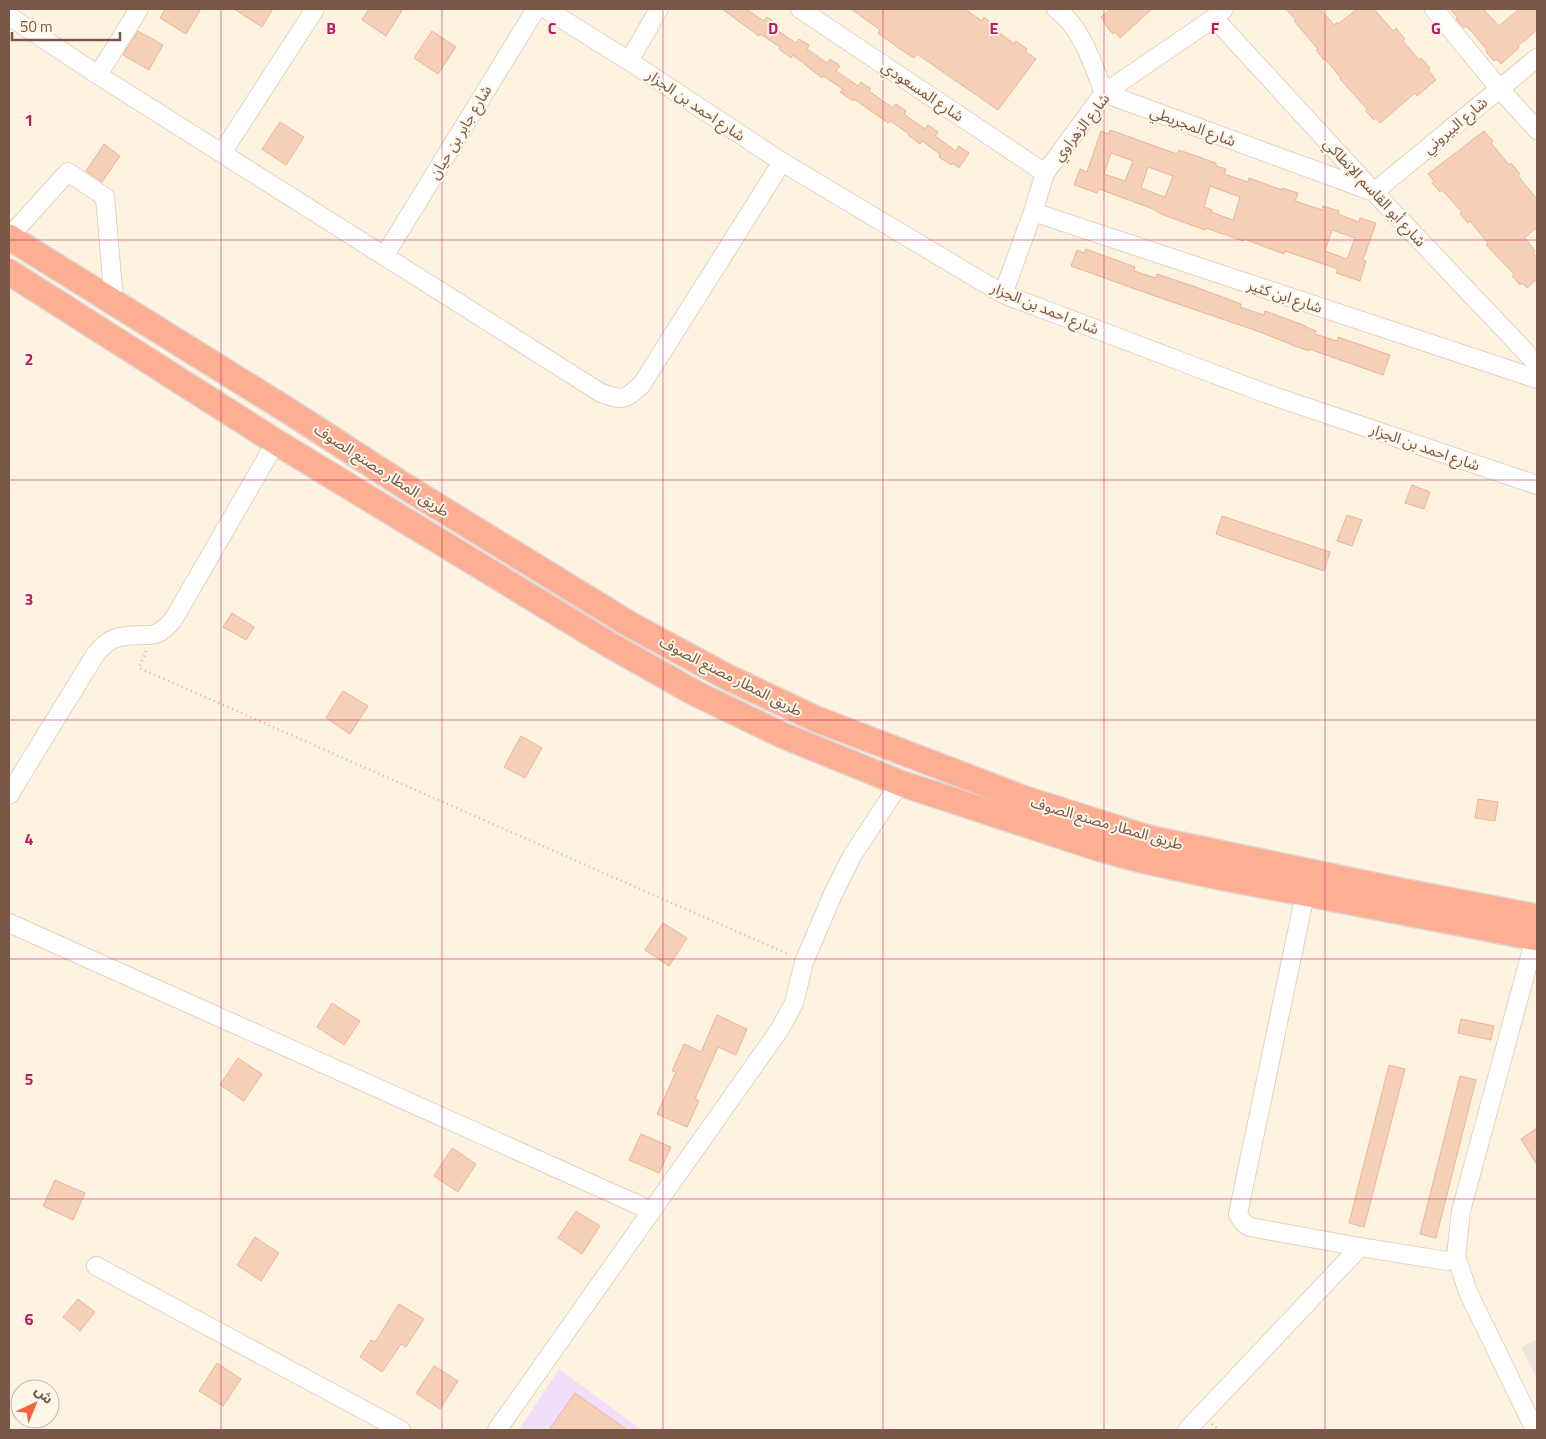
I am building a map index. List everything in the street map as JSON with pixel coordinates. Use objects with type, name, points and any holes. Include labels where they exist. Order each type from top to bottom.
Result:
[{"type":"highway","name":"طريق المطار مصنع الصوف","points":[[9,237],[295,415],[406,487],[629,624],[727,677],[816,719],[1025,799],[1148,838],[1536,931]]},
{"type":"highway","points":[[38,290],[53,264]]},
{"type":"highway","name":"طريق المطار مصنع الصوف","points":[[9,272],[276,442],[652,670],[782,735],[900,783],[1137,859],[1304,894],[1474,916]]},
{"type":"street","points":[[98,76],[139,9]]},
{"type":"street","points":[[222,153],[315,9]]},
{"type":"street","name":"شارع جابر بن حيان","points":[[385,256],[536,9]]},
{"type":"street","name":"شارع احمد بن الجزار","points":[[546,9],[629,61],[782,162],[1002,294],[1267,394],[1537,485]]},
{"type":"street","points":[[629,61],[658,9]]},
{"type":"street","name":"شارع المسعودي","points":[[800,9],[1045,173]]},
{"type":"street","points":[[1056,9],[1077,32],[1091,58],[1104,93]]},
{"type":"street","points":[[1435,9],[1499,88],[1537,130]]},
{"type":"street","name":"شارع الزهراوي","points":[[1002,294],[1033,212],[1045,173],[1104,93],[1219,13]]},
{"type":"street","name":"شارع أبو القاسم الإنطاكي","points":[[1219,13],[1374,192],[1537,364]]},
{"type":"street","points":[[9,16],[98,76],[601,393],[615,398],[630,396],[642,384],[782,162]]},
{"type":"street","name":"شارع البيروني","points":[[1374,192],[1537,58]]},
{"type":"street","name":"شارع المجريطي","points":[[1104,93],[1374,192]]},
{"type":"street","points":[[9,237],[68,172],[104,197],[114,302]]},
{"type":"street","name":"شارع ابن كثير","points":[[1033,212],[1537,379]]},
{"type":"street","points":[[9,795],[95,655],[104,644],[119,637],[152,636],[166,629],[173,620],[276,442]]},
{"type":"street","points":[[497,1430],[780,1029],[794,1003],[804,962],[852,856],[900,783]]},
{"type":"street","points":[[1304,894],[1238,1214],[1244,1224],[1250,1227],[1447,1261]]},
{"type":"street","points":[[9,923],[652,1211]]},
{"type":"street","points":[[1535,1430],[1468,1292],[1456,1256],[1460,1211],[1536,931]]},
{"type":"street","points":[[1187,1430],[1360,1247]]},
{"type":"street","points":[[96,1266],[401,1430]]},
{"type":"path","points":[[152,636],[139,668],[804,962]]},
{"type":"shaded area","points":[[1537,1339],[1537,1379],[1521,1347]]},
{"type":"shaded area","points":[[559,1369],[642,1430],[519,1430]]},
{"type":"building","points":[[165,9],[201,9],[186,34],[160,18]]},
{"type":"building","points":[[234,9],[273,9],[262,27]]},
{"type":"building","points":[[369,9],[403,9],[386,36],[362,20]]},
{"type":"building","points":[[722,9],[746,9],[764,21],[767,17],[777,24],[774,28],[796,43],[799,39],[809,45],[807,49],[827,63],[830,59],[840,66],[836,71],[858,86],[861,82],[871,89],[869,91],[893,108],[896,104],[906,111],[904,114],[925,129],[928,125],[938,132],[935,136],[956,151],[959,146],[969,153],[959,168],[953,163],[951,165],[922,141],[920,144],[890,121],[888,123],[854,99],[853,101],[840,92],[843,89],[823,76],[822,78],[793,55],[791,58],[779,49],[780,47],[760,34],[759,36]]},
{"type":"building","points":[[851,9],[965,9],[982,21],[984,17],[995,26],[993,28],[1014,44],[1016,41],[1036,59],[998,110],[917,54],[914,58],[900,49],[878,33],[880,30]]},
{"type":"building","points":[[1111,9],[1152,9],[1120,38],[1115,32],[1113,34],[1101,17]]},
{"type":"building","points":[[1286,9],[1320,9],[1334,25],[1357,9],[1374,9],[1393,31],[1396,28],[1405,39],[1403,41],[1419,60],[1421,58],[1430,68],[1428,70],[1436,80],[1417,96],[1415,93],[1380,123],[1376,118],[1374,120],[1366,111],[1367,109],[1324,60],[1316,50],[1318,49]]},
{"type":"building","points":[[1450,9],[1483,9],[1499,26],[1519,9],[1537,9],[1537,30],[1501,64],[1496,59],[1494,61],[1471,31],[1466,26],[1464,28],[1456,19],[1458,18]]},
{"type":"building","points":[[138,31],[163,45],[149,70],[123,55]]},
{"type":"building","points":[[432,31],[456,47],[438,74],[414,58]]},
{"type":"building","points":[[280,122],[304,137],[286,165],[262,149]]},
{"type":"building","points":[[1110,130],[1177,154],[1179,150],[1216,163],[1216,166],[1226,169],[1224,174],[1248,182],[1249,178],[1282,190],[1282,188],[1298,193],[1295,201],[1322,210],[1323,206],[1339,211],[1338,214],[1359,222],[1360,218],[1376,223],[1363,260],[1366,261],[1360,281],[1336,273],[1338,269],[1285,251],[1284,254],[1244,239],[1243,241],[1206,228],[1205,230],[1099,189],[1097,193],[1074,185],[1080,169],[1087,172],[1101,131],[1109,134]],"holes":[[[1111,153],[1133,161],[1125,181],[1104,174]],[[1148,167],[1173,176],[1165,197],[1141,188]],[[1210,186],[1240,197],[1233,220],[1211,212],[1212,210],[1204,207]],[[1332,230],[1355,238],[1347,259],[1325,251]]]},
{"type":"building","points":[[1484,131],[1509,165],[1511,163],[1520,174],[1518,176],[1537,199],[1537,227],[1525,238],[1535,251],[1533,253],[1537,258],[1537,279],[1527,288],[1522,283],[1520,285],[1512,276],[1514,274],[1486,245],[1488,243],[1470,221],[1468,223],[1460,214],[1462,212],[1442,190],[1440,192],[1432,183],[1434,181],[1428,174]]},
{"type":"building","points":[[104,144],[120,156],[102,182],[86,171]]},
{"type":"building","points":[[1086,249],[1135,267],[1134,271],[1156,278],[1157,274],[1241,304],[1240,307],[1264,315],[1265,311],[1306,326],[1316,331],[1315,334],[1337,341],[1338,337],[1390,355],[1383,375],[1309,349],[1309,351],[1071,266],[1077,250],[1084,253]]},
{"type":"building","points":[[1412,485],[1430,492],[1424,509],[1405,503]]},
{"type":"building","points":[[1347,515],[1362,520],[1352,546],[1337,541]]},
{"type":"building","points":[[1222,516],[1330,552],[1324,571],[1216,534]]},
{"type":"building","points":[[232,613],[254,627],[246,640],[223,627]]},
{"type":"building","points":[[343,691],[368,706],[350,734],[326,718]]},
{"type":"building","points":[[521,736],[542,748],[525,778],[504,767]]},
{"type":"building","points":[[1478,799],[1498,802],[1495,821],[1475,818]]},
{"type":"building","points":[[663,923],[687,938],[669,966],[645,950]]},
{"type":"building","points":[[332,1003],[360,1021],[344,1045],[317,1027]]},
{"type":"building","points":[[717,1015],[747,1029],[736,1055],[718,1047],[695,1099],[699,1101],[687,1127],[657,1114],[676,1072],[672,1071],[684,1044],[701,1052]]},
{"type":"building","points":[[1461,1019],[1494,1026],[1491,1040],[1458,1033]]},
{"type":"building","points":[[238,1058],[262,1074],[244,1101],[220,1085]]},
{"type":"building","points":[[1389,1065],[1405,1069],[1364,1227],[1349,1223]]},
{"type":"building","points":[[1460,1076],[1476,1080],[1436,1238],[1420,1234]]},
{"type":"building","points":[[1537,1128],[1537,1165],[1521,1139]]},
{"type":"building","points":[[641,1134],[671,1147],[659,1173],[629,1160]]},
{"type":"building","points":[[452,1148],[476,1164],[458,1192],[434,1176]]},
{"type":"building","points":[[55,1180],[85,1193],[73,1220],[43,1206]]},
{"type":"building","points":[[576,1211],[600,1226],[582,1254],[558,1238]]},
{"type":"building","points":[[255,1237],[279,1253],[261,1281],[237,1265]]},
{"type":"building","points":[[78,1299],[95,1312],[80,1331],[63,1317]]},
{"type":"building","points":[[399,1304],[424,1319],[406,1347],[401,1344],[382,1372],[360,1357],[371,1340],[375,1342]]},
{"type":"building","points":[[217,1363],[241,1379],[223,1406],[199,1391]]},
{"type":"building","points":[[434,1366],[458,1381],[440,1409],[416,1393]]},
{"type":"building","points":[[575,1393],[627,1430],[549,1430]]}]
